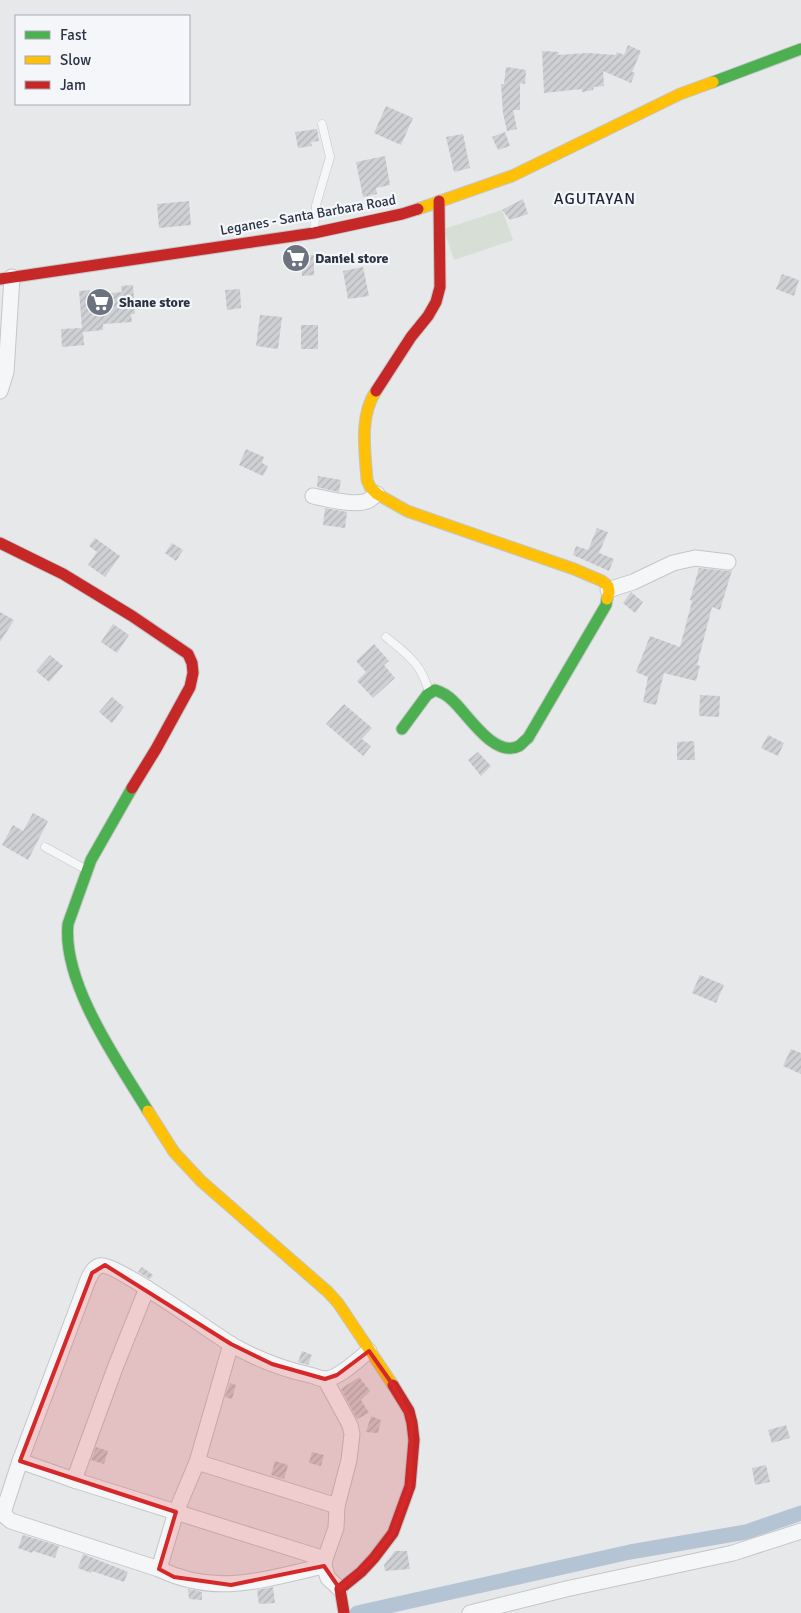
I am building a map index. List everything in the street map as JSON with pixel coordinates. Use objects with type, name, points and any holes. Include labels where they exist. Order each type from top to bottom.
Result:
[{"type":"street","name":"Leganes - Santa Barbara Road","points":[[6,278],[314,232],[402,214],[512,176],[680,94],[801,49]]},
{"type":"street","points":[[402,728],[434,690],[444,693],[457,705],[486,738],[500,746],[513,749],[520,746],[528,738],[606,605],[608,590],[608,586],[602,581],[574,569],[407,511],[377,494],[370,487],[367,480],[365,429],[367,408],[372,394],[436,302],[440,286],[439,201]]},
{"type":"street","points":[[0,391],[6,372],[6,278]]},
{"type":"street","points":[[313,496],[347,502],[361,502],[367,501],[377,494]]},
{"type":"street","points":[[0,543],[63,574],[132,616],[188,654],[192,663],[190,687],[156,749],[90,860],[68,924],[67,945],[71,964],[83,996],[106,1041],[174,1152],[201,1181],[328,1292],[338,1303],[409,1411],[414,1440],[412,1472],[410,1486],[393,1533],[374,1558],[341,1594]]},
{"type":"street","points":[[608,590],[633,582],[673,563],[695,558],[728,562]]},
{"type":"street","points":[[324,1562],[231,1585],[192,1582],[174,1577],[159,1569],[11,1521],[5,1516],[4,1510],[20,1461],[92,1273],[96,1268],[105,1265],[147,1288],[231,1344],[282,1368],[325,1379],[337,1376],[369,1351]]},
{"type":"street","points":[[74,1480],[147,1288]]},
{"type":"street","points":[[159,1569],[176,1512],[197,1462],[231,1344]]},
{"type":"street","points":[[325,1379],[350,1425],[352,1434],[349,1460],[338,1506],[336,1528],[324,1562],[328,1578],[341,1594],[344,1613]]},
{"type":"street","points":[[20,1461],[324,1562]]},
{"type":"street","points":[[197,1462],[338,1506]]},
{"type":"street","points":[[470,1613],[566,1589],[733,1553],[801,1532]]},
{"type":"lane","points":[[314,232],[316,205],[330,157],[322,124]]},
{"type":"lane","points":[[386,637],[415,661],[425,678],[430,694]]},
{"type":"lane","points":[[45,847],[87,870]]},
{"type":"highlighted area","points":[[105,1265],[231,1344],[272,1364],[325,1379],[337,1375],[369,1351],[393,1385],[412,1423],[410,1486],[393,1533],[374,1558],[340,1589],[324,1566],[231,1585],[174,1577],[159,1569],[176,1512],[20,1461],[92,1273]]},
{"type":"shaded area","points":[[502,210],[513,240],[454,260],[444,229]]},
{"type":"building","points":[[628,45],[641,51],[632,72],[635,73],[631,83],[603,71],[604,86],[594,87],[593,90],[582,92],[582,89],[544,93],[542,51],[559,52],[558,55],[588,53],[616,55],[617,52],[624,55]]},
{"type":"building","points":[[506,67],[526,70],[525,84],[520,83],[520,110],[513,110],[517,129],[507,131],[503,113],[501,84],[504,84]]},
{"type":"building","points":[[386,106],[413,118],[401,145],[374,133]]},
{"type":"building","points":[[317,129],[319,141],[311,142],[312,146],[298,148],[295,132]]},
{"type":"building","points":[[505,132],[510,146],[498,150],[492,137]]},
{"type":"building","points":[[463,134],[470,168],[454,172],[446,137]]},
{"type":"building","points":[[385,156],[390,185],[376,188],[377,194],[363,197],[356,162]]},
{"type":"building","points":[[523,199],[528,214],[510,220],[502,210]]},
{"type":"building","points":[[189,201],[191,225],[159,228],[157,204]]},
{"type":"building","points":[[314,255],[314,275],[302,276],[302,256]]},
{"type":"building","points":[[363,267],[369,296],[348,299],[343,271]]},
{"type":"building","points":[[782,274],[799,280],[794,296],[776,289]]},
{"type":"building","points":[[133,285],[135,314],[131,314],[132,322],[103,324],[103,330],[83,332],[84,345],[62,347],[61,329],[82,328],[79,291],[90,290],[90,295],[122,292],[121,286]]},
{"type":"building","points":[[240,289],[241,308],[227,310],[225,290]]},
{"type":"building","points":[[260,315],[282,317],[278,349],[256,346]]},
{"type":"building","points":[[301,325],[318,325],[318,349],[301,349]]},
{"type":"building","points":[[246,449],[264,457],[262,463],[268,466],[263,476],[239,465]]},
{"type":"building","points":[[318,476],[341,480],[339,492],[317,487]]},
{"type":"building","points":[[325,508],[347,512],[345,528],[323,525]]},
{"type":"building","points":[[597,528],[608,532],[599,553],[614,559],[609,571],[573,555],[576,546],[588,550]]},
{"type":"building","points":[[95,538],[120,556],[105,577],[88,565],[97,552],[89,546]]},
{"type":"building","points":[[172,543],[183,550],[176,561],[165,553]]},
{"type":"building","points":[[699,568],[732,570],[720,610],[712,607],[697,665],[700,666],[696,681],[664,673],[656,705],[643,702],[648,677],[636,672],[650,636],[680,647]]},
{"type":"building","points":[[631,592],[643,602],[635,613],[623,603]]},
{"type":"building","points":[[0,612],[14,620],[0,642]]},
{"type":"building","points":[[113,624],[129,635],[117,653],[101,642]]},
{"type":"building","points":[[374,644],[389,661],[384,665],[395,678],[373,698],[357,681],[366,672],[356,661]]},
{"type":"building","points":[[50,655],[63,666],[49,682],[36,671]]},
{"type":"building","points":[[700,695],[720,696],[719,717],[699,716]]},
{"type":"building","points":[[112,697],[124,707],[112,723],[99,712]]},
{"type":"building","points":[[344,704],[372,728],[362,739],[371,746],[363,756],[326,724]]},
{"type":"building","points":[[768,735],[784,743],[778,756],[761,748]]},
{"type":"building","points":[[694,741],[695,760],[677,760],[677,742]]},
{"type":"building","points":[[478,752],[491,766],[481,776],[468,760]]},
{"type":"building","points":[[33,813],[48,821],[28,860],[2,845],[13,825],[23,831]]},
{"type":"building","points":[[700,975],[724,985],[716,1003],[692,993]]},
{"type":"building","points":[[791,1049],[801,1053],[801,1074],[783,1066]]},
{"type":"building","points":[[142,1267],[153,1275],[150,1279],[138,1272]]},
{"type":"building","points":[[302,1351],[312,1355],[308,1365],[298,1362]]},
{"type":"building","points":[[359,1377],[370,1391],[361,1400],[369,1413],[357,1419],[341,1389]]},
{"type":"building","points":[[230,1383],[236,1385],[232,1399],[225,1397]]},
{"type":"building","points":[[371,1416],[381,1420],[378,1433],[366,1432]]},
{"type":"building","points":[[786,1425],[790,1438],[772,1443],[768,1430]]},
{"type":"building","points":[[96,1447],[108,1451],[104,1464],[91,1460]]},
{"type":"building","points":[[312,1452],[324,1455],[321,1466],[309,1463]]},
{"type":"building","points":[[275,1461],[288,1465],[284,1479],[271,1475]]},
{"type":"building","points":[[766,1465],[770,1482],[755,1485],[752,1468]]},
{"type":"building","points":[[23,1535],[59,1546],[55,1558],[18,1548]]},
{"type":"building","points":[[395,1551],[407,1551],[410,1569],[385,1571],[384,1565]]},
{"type":"building","points":[[83,1554],[128,1572],[124,1582],[78,1568]]},
{"type":"building","points":[[273,1587],[275,1603],[259,1604],[257,1590]]},
{"type":"building","points":[[188,1589],[202,1592],[202,1600],[189,1599]]},
{"type":"waterway","points":[[357,1613],[630,1552],[746,1532],[801,1513]]},
{"type":"traffic: fast","points":[[713,82],[801,49]]},
{"type":"traffic: fast","points":[[402,729],[427,695],[435,690],[450,698],[491,741],[500,746],[510,748],[519,746],[528,738],[606,605],[607,599]]},
{"type":"traffic: fast","points":[[132,788],[91,860],[68,924],[68,947],[83,996],[95,1021],[148,1111]]},
{"type":"traffic: slow","points":[[418,209],[512,176],[680,94],[713,82]]},
{"type":"traffic: slow","points":[[376,391],[367,411],[364,446],[367,480],[370,487],[377,494],[407,511],[574,569],[602,581],[608,586],[607,599]]},
{"type":"traffic: slow","points":[[148,1111],[174,1152],[201,1181],[328,1292],[338,1303],[393,1385]]},
{"type":"traffic: jam","points":[[376,391],[436,302],[440,287],[439,201]]},
{"type":"traffic: jam","points":[[0,279],[314,233],[418,209]]},
{"type":"traffic: jam","points":[[0,543],[63,574],[132,616],[188,654],[192,663],[193,673],[190,687],[132,788]]},
{"type":"traffic: jam","points":[[344,1613],[340,1589],[361,1572],[393,1533],[410,1486],[414,1440],[412,1423],[409,1411],[393,1385]]},
{"type":"place","name":"Daniel store","points":[[296,258]]},
{"type":"place","name":"Shane store","points":[[100,302]]},
{"type":"district","name":"AGUTAYAN","points":[[595,199]]}]
